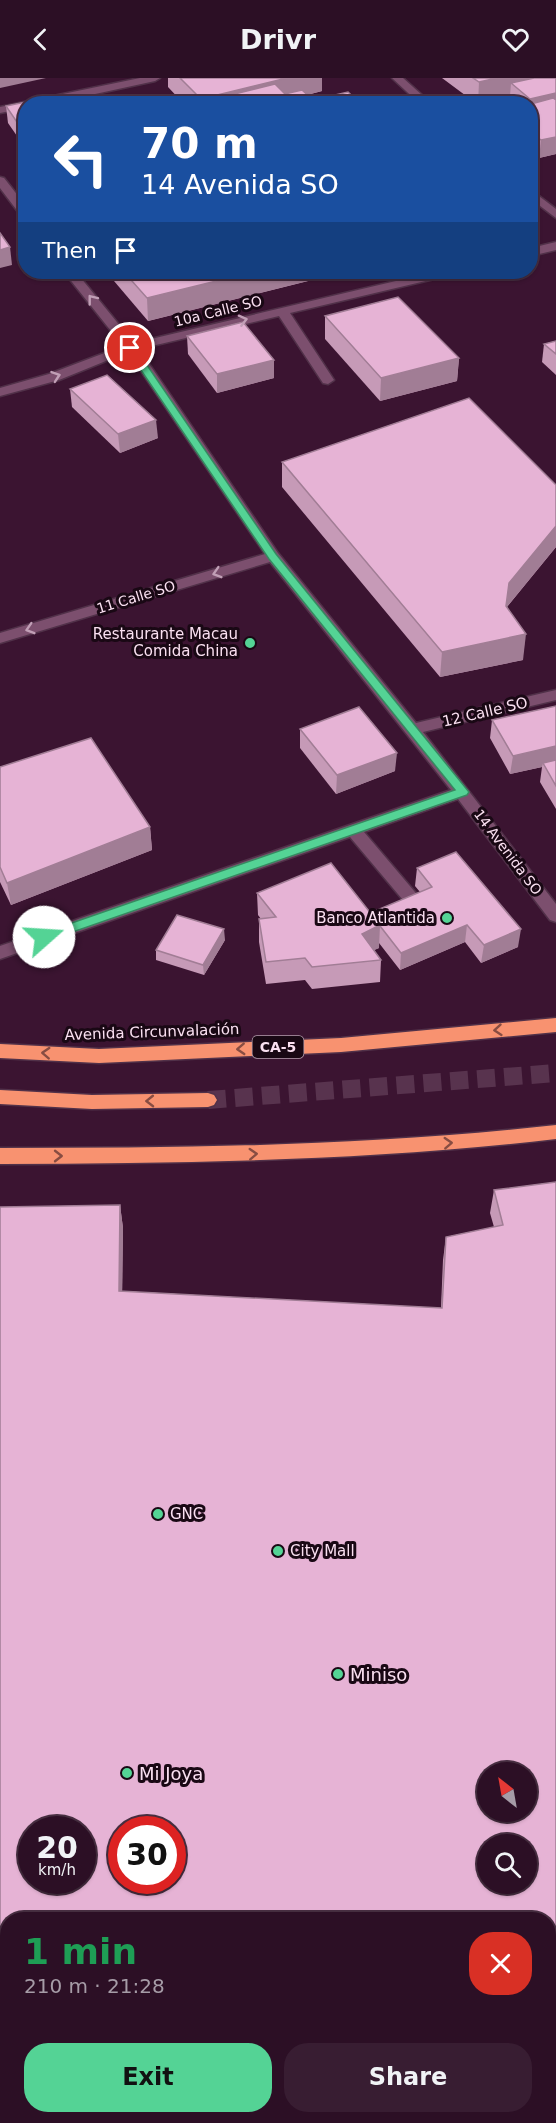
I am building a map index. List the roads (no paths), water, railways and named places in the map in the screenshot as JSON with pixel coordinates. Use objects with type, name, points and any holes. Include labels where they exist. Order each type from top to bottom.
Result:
[{"type":"highway","name":"Avenida Circunvalación","points":[[0,1051],[99,1056],[341,1045],[556,1025]]},
{"type":"highway","points":[[0,1097],[92,1102],[208,1100]]},
{"type":"highway","points":[[0,1156],[217,1156],[498,1140],[556,1132]]},
{"type":"street","points":[[70,96],[155,78]]},
{"type":"street","points":[[397,78],[418,96]]},
{"type":"street","points":[[0,110],[18,107]]},
{"type":"street","points":[[0,180],[18,206]]},
{"type":"street","points":[[538,200],[556,215]]},
{"type":"street","points":[[0,206],[15,202]]},
{"type":"street","points":[[538,250],[556,246]]},
{"type":"street","name":"14 Avenida SO","points":[[76,279],[130,348],[273,556],[463,792],[556,916]]},
{"type":"street","name":"10a Calle SO","points":[[0,393],[54,377],[130,348],[417,279]]},
{"type":"street","points":[[282,311],[328,380]]},
{"type":"street","name":"11 Calle SO","points":[[0,638],[273,556]]},
{"type":"street","name":"12 Calle SO","points":[[413,729],[556,695]]},
{"type":"street","points":[[0,953],[463,792]]},
{"type":"street","points":[[353,830],[414,902]]},
{"type":"tunnel","points":[[208,1100],[556,1073]]},
{"type":"place","name":"Restaurante Macau Comida China","points":[[250,643]]},
{"type":"place","name":"Banco Atlantida","points":[[447,918]]},
{"type":"place","name":"GNC","points":[[158,1514]]},
{"type":"place","name":"City Mall","points":[[278,1551]]},
{"type":"place","name":"Miniso","points":[[338,1674]]},
{"type":"place","name":"Mi Joya","points":[[127,1773]]}]
